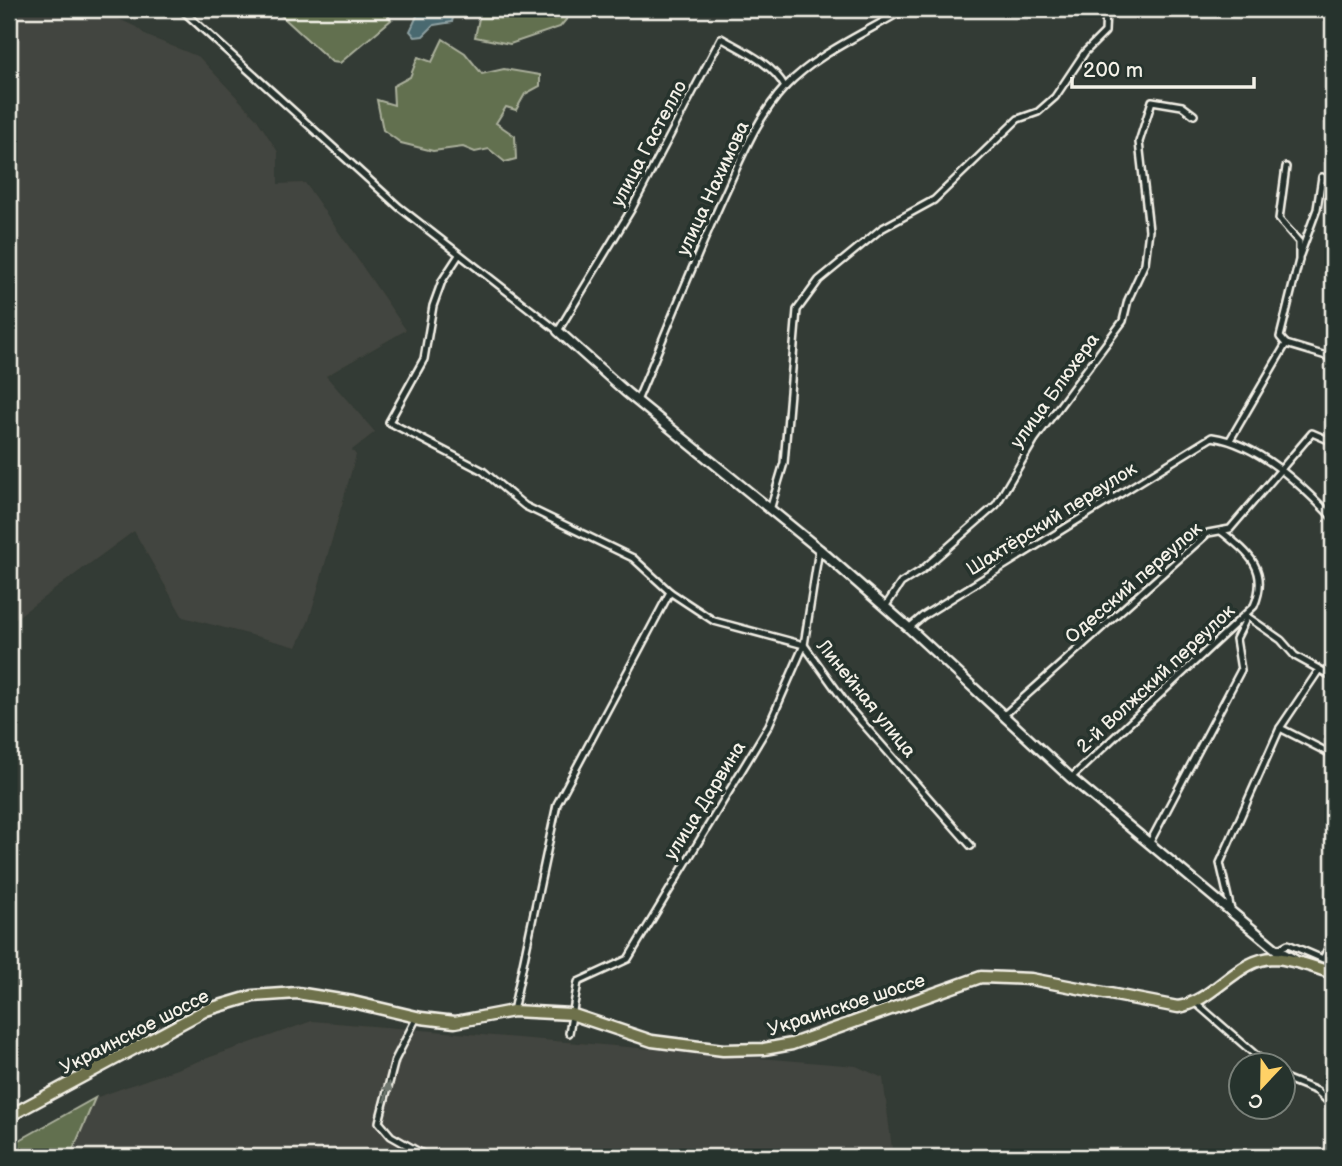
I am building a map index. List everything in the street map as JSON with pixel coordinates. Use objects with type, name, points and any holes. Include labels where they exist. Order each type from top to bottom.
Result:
[{"type":"highway","points":[[1196,1003],[1257,961],[1274,958],[1333,973]]},
{"type":"highway","name":"Украинское шоссе","points":[[9,1116],[206,1010],[253,996],[297,993],[455,1022],[513,1011],[571,1014],[652,1041],[723,1051],[764,1049],[792,1044],[981,977],[1031,979],[1178,1007],[1196,1003]]},
{"type":"street","points":[[181,9],[399,207],[558,331],[637,401],[819,549],[1071,778],[1277,950],[1302,963]]},
{"type":"street","name":"улица Нахимова","points":[[637,401],[710,225],[752,133],[785,87],[831,49],[905,9]]},
{"type":"street","points":[[769,510],[784,463],[797,310],[819,279],[881,229],[934,200],[981,158],[1018,119],[1038,112],[1055,97],[1085,52],[1105,32],[1106,9]]},
{"type":"street","name":"улица Гастелло","points":[[558,331],[631,210],[721,38],[758,59],[779,75],[785,87]]},
{"type":"street","name":"улица Блюхера","points":[[885,607],[901,583],[922,570],[996,505],[1035,439],[1123,321],[1128,300],[1145,262],[1149,230],[1139,142],[1152,102],[1182,106],[1194,116]]},
{"type":"street","points":[[1286,167],[1279,219],[1298,242],[1299,257]]},
{"type":"street","points":[[1322,177],[1317,209],[1299,257],[1280,337],[1286,344],[1333,358]]},
{"type":"street","name":"Линейная улица","points":[[459,255],[442,281],[433,306],[424,359],[389,422],[484,471],[524,506],[633,558],[670,592],[714,621],[804,645],[850,709],[971,846]]},
{"type":"street","points":[[1286,344],[1230,440],[1252,449],[1333,518]]},
{"type":"street","name":"Одесский переулок","points":[[1003,716],[1208,533],[1230,529],[1312,433],[1333,442]]},
{"type":"street","name":"Шахтёрский переулок","points":[[909,628],[923,616],[1212,437],[1230,440]]},
{"type":"street","name":"2-й Волжский переулок","points":[[1071,778],[1254,606],[1261,589],[1258,571],[1247,553],[1221,530]]},
{"type":"street","name":"улица Дарвина","points":[[569,1033],[578,982],[628,959],[769,725],[804,645],[819,549]]},
{"type":"street","points":[[513,1011],[557,804],[670,592]]},
{"type":"street","points":[[1149,844],[1241,670],[1236,639],[1246,616],[1281,640],[1295,656],[1333,677]]},
{"type":"street","points":[[1231,912],[1220,863],[1280,728],[1320,670]]},
{"type":"street","points":[[1280,728],[1333,755]]},
{"type":"street","points":[[1277,950],[1288,944],[1323,959],[1333,938]]},
{"type":"street","points":[[1196,1003],[1249,1050]]},
{"type":"street","points":[[417,1017],[395,1060],[379,1122],[391,1136],[428,1157]]},
{"type":"street","points":[[1296,1082],[1317,1091],[1333,1107]]},
{"type":"shaded area","points":[[9,9],[97,9],[136,27],[147,36],[199,57],[256,118],[278,152],[278,184],[305,183],[406,330],[326,376],[375,432],[352,450],[356,455],[309,620],[297,647],[183,617],[134,531],[9,623],[9,34],[14,30],[9,22]]},
{"type":"shaded area","points":[[312,1021],[856,1066],[883,1078],[893,1157],[70,1157],[95,1098]]},
{"type":"green space","points":[[274,9],[385,9],[391,20],[340,63],[332,62]]},
{"type":"green space","points":[[481,9],[575,9],[560,27],[510,44],[475,37]]},
{"type":"green space","points":[[443,39],[465,53],[482,74],[504,69],[540,75],[540,86],[525,94],[516,110],[506,107],[496,123],[515,136],[516,159],[505,162],[489,149],[475,152],[463,147],[433,151],[401,143],[383,130],[377,100],[394,105],[393,86],[410,77],[418,57],[432,62]]},
{"type":"green space","points":[[95,1098],[70,1157],[9,1157],[9,1146]]},
{"type":"water","points":[[411,9],[455,9],[452,22],[434,25],[423,36],[415,37],[410,31],[417,16]]}]
